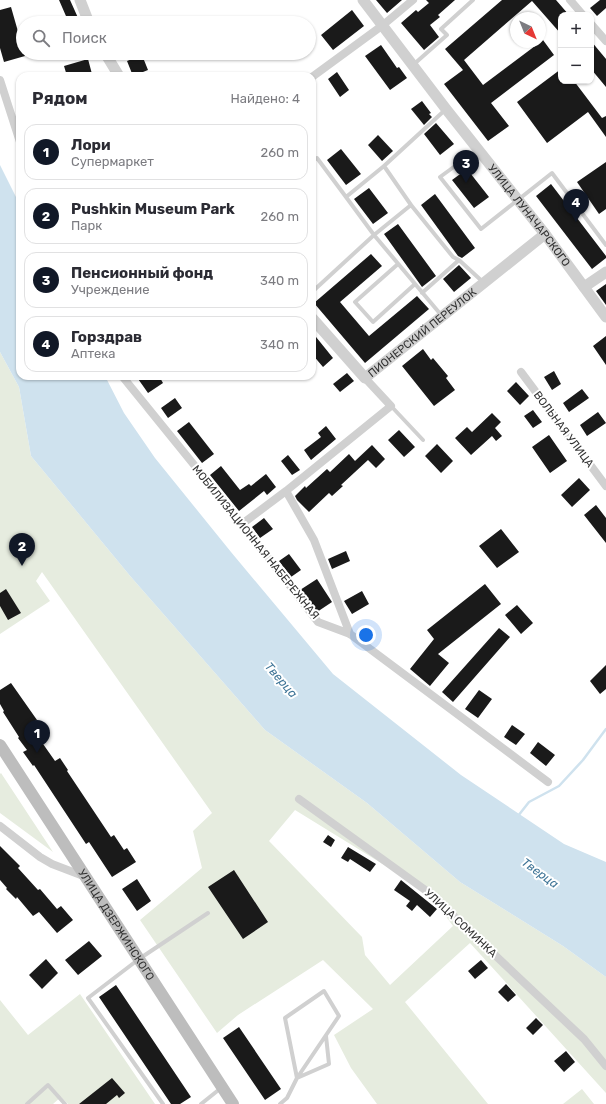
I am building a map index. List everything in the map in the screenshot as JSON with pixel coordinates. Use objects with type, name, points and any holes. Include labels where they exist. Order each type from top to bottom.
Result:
[{"type":"main road","name":"УЛИЦА ДЗЕРЖИНСКОГО","points":[[0,745],[233,1104]]},
{"type":"street","points":[[80,0],[86,16]]},
{"type":"street","name":"УЛИЦА ЛУНАЧАРСКОГО","points":[[363,0],[446,109],[545,234],[606,317]]},
{"type":"street","points":[[316,74],[413,0]]},
{"type":"street","points":[[570,0],[580,12]]},
{"type":"street","points":[[594,27],[606,41]]},
{"type":"street","points":[[109,60],[116,72]]},
{"type":"street","points":[[0,80],[16,130]]},
{"type":"street","name":"ПИОНЕРСКИЙ ПЕРЕУЛОК","points":[[391,406],[365,378],[545,234]]},
{"type":"street","points":[[584,287],[606,272]]},
{"type":"street","points":[[316,323],[365,378]]},
{"type":"street","name":"ВОЛЬНАЯ УЛИЦА","points":[[521,372],[606,486]]},
{"type":"street","name":"МОБИЛИЗАЦИОННАЯ НАБЕРЕЖНАЯ","points":[[125,380],[242,524],[318,622],[350,634],[548,782]]},
{"type":"street","points":[[242,524],[286,491],[391,406]]},
{"type":"street","points":[[286,491],[314,540],[350,634]]},
{"type":"street","name":"УЛИЦА СОМИНКА","points":[[299,799],[428,892],[584,1039],[606,1066]]},
{"type":"street","points":[[0,826],[40,857],[52,864],[86,877]]},
{"type":"lane","points":[[413,65],[447,35],[441,29],[473,0]]},
{"type":"lane","points":[[346,197],[384,166],[446,109]]},
{"type":"lane","points":[[478,149],[440,177],[481,229],[552,173],[606,246]]},
{"type":"lane","points":[[316,158],[374,235],[442,316]]},
{"type":"lane","points":[[384,166],[411,205],[453,257],[459,260],[484,283]]},
{"type":"lane","points":[[316,288],[374,235],[411,205]]},
{"type":"lane","points":[[422,293],[459,260]]},
{"type":"lane","points":[[398,264],[355,302],[373,322],[415,284]]},
{"type":"lane","points":[[391,406],[423,440]]},
{"type":"lane","points":[[163,1104],[88,998],[139,959],[208,913]]},
{"type":"lane","points":[[280,1104],[287,1098],[297,1078],[339,1016],[324,991],[285,1018],[297,1078]]},
{"type":"lane","points":[[297,1078],[329,1064],[326,1036]]},
{"type":"lane","points":[[27,1104],[48,1085],[65,1104]]},
{"type":"lane","points":[[201,1104],[222,1087]]},
{"type":"shaded area","points":[[0,352],[19,387],[31,456],[131,577],[265,730],[367,803],[460,882],[563,946],[606,977],[606,1093],[470,943],[405,1002],[488,1104],[377,1104],[351,1068],[334,1035],[373,1009],[323,960],[238,1015],[217,1033],[140,920],[202,868],[193,831],[212,813],[42,572],[36,581],[50,601],[0,634]],"holes":[[[295,810],[428,892],[453,926],[390,985],[365,955],[362,937],[269,841]]]},
{"type":"shaded area","points":[[1,773],[53,852],[0,813]]},
{"type":"shaded area","points":[[80,994],[155,1104],[68,1104],[61,1097],[53,1104],[0,1104],[0,1000],[28,1035]]},
{"type":"shaded area","points":[[582,1089],[594,1104],[563,1104]]},
{"type":"water","name":"Тверца","points":[[0,165],[16,197],[16,380],[107,380],[124,413],[155,458],[333,674],[461,775],[564,844],[606,862],[606,977],[563,946],[460,882],[367,803],[265,730],[131,577],[31,456],[19,387],[0,352]]},
{"type":"building","points":[[59,0],[70,0],[77,16],[66,16]]},
{"type":"building","points":[[376,0],[402,0],[387,13]]},
{"type":"building","points":[[426,0],[455,0],[438,15],[440,17],[430,25],[439,37],[424,50],[401,23],[416,10],[418,12],[429,3]]},
{"type":"building","points":[[502,0],[556,0],[566,12],[558,12],[558,31],[546,17],[546,12],[542,12],[532,1],[519,12],[510,12],[510,20],[464,60],[483,85],[532,48],[546,48],[546,44],[554,55],[491,103],[509,126],[488,141],[444,84],[463,70],[445,49]]},
{"type":"building","points":[[600,0],[606,0],[606,8],[597,16],[590,8]]},
{"type":"building","points":[[11,7],[16,24],[16,59],[4,62],[0,48],[0,10]]},
{"type":"building","points":[[352,10],[364,26],[333,50],[321,35]]},
{"type":"building","points":[[381,45],[397,68],[399,67],[407,78],[390,90],[365,56]]},
{"type":"building","points":[[594,45],[606,59],[606,87],[594,73]]},
{"type":"building","points":[[88,60],[91,72],[66,72],[64,66]]},
{"type":"building","points":[[144,60],[148,70],[143,72],[131,72],[127,61]]},
{"type":"building","points":[[558,71],[558,84],[576,84],[602,118],[606,116],[606,137],[588,112],[547,143],[517,102]]},
{"type":"building","points":[[337,72],[349,90],[340,97],[328,79]]},
{"type":"building","points":[[422,101],[431,113],[429,114],[432,117],[424,125],[411,109]]},
{"type":"building","points":[[436,123],[454,144],[440,155],[424,134]]},
{"type":"building","points":[[378,135],[393,151],[382,161],[368,145]]},
{"type":"building","points":[[341,149],[361,174],[346,185],[327,160]]},
{"type":"building","points":[[606,162],[606,209],[599,214],[577,182]]},
{"type":"building","points":[[467,169],[489,197],[474,208],[452,180]]},
{"type":"building","points":[[551,184],[606,256],[606,258],[592,269],[536,196]]},
{"type":"building","points":[[369,188],[388,213],[373,224],[354,199]]},
{"type":"building","points":[[435,194],[475,248],[462,258],[458,256],[421,205]]},
{"type":"building","points":[[398,224],[436,276],[422,287],[384,234]]},
{"type":"building","points":[[371,254],[382,266],[340,302],[369,336],[417,296],[429,309],[365,363],[316,305],[316,301]]},
{"type":"building","points":[[459,265],[471,278],[454,292],[443,279]]},
{"type":"building","points":[[606,284],[606,305],[596,291]]},
{"type":"building","points":[[606,336],[606,365],[593,346]]},
{"type":"building","points":[[316,337],[333,358],[323,367],[316,359]]},
{"type":"building","points":[[423,349],[431,360],[433,358],[448,376],[446,378],[455,390],[434,406],[402,366]]},
{"type":"building","points":[[554,371],[561,384],[552,390],[544,377]]},
{"type":"building","points":[[347,373],[354,381],[340,392],[333,384]]},
{"type":"building","points":[[139,380],[161,380],[163,383],[148,393]]},
{"type":"building","points":[[516,382],[529,396],[520,405],[507,391]]},
{"type":"building","points":[[582,389],[589,398],[569,412],[563,403]]},
{"type":"building","points":[[175,398],[182,408],[168,418],[161,408]]},
{"type":"building","points":[[533,410],[542,422],[533,428],[524,416]]},
{"type":"building","points":[[598,412],[606,423],[587,436],[580,425]]},
{"type":"building","points":[[492,413],[501,422],[495,428],[502,436],[496,441],[492,436],[471,455],[455,438],[467,427],[472,432]]},
{"type":"building","points":[[189,422],[214,454],[202,463],[177,431]]},
{"type":"building","points":[[326,426],[336,439],[311,460],[304,450],[321,437],[318,433]]},
{"type":"building","points":[[399,430],[415,447],[404,457],[388,440]]},
{"type":"building","points":[[549,435],[567,461],[550,473],[532,447]]},
{"type":"building","points":[[437,444],[453,461],[441,473],[425,456]]},
{"type":"building","points":[[372,445],[385,459],[376,468],[368,460],[341,485],[343,486],[332,496],[329,493],[309,512],[297,500],[295,496],[327,469],[330,472],[349,454],[355,461]]},
{"type":"building","points":[[288,455],[300,470],[292,475],[281,461]]},
{"type":"building","points":[[221,466],[240,490],[249,484],[251,486],[266,474],[276,487],[267,495],[264,491],[239,511],[210,475]]},
{"type":"building","points":[[579,478],[590,490],[572,507],[561,495]]},
{"type":"building","points":[[596,505],[606,518],[606,543],[584,515]]},
{"type":"building","points":[[264,518],[273,529],[260,538],[252,527]]},
{"type":"building","points":[[501,529],[519,552],[497,568],[479,546]]},
{"type":"building","points":[[346,551],[350,561],[332,569],[328,559]]},
{"type":"building","points":[[289,554],[301,570],[291,577],[279,561]]},
{"type":"building","points":[[317,579],[332,602],[317,612],[300,590]]},
{"type":"building","points":[[485,584],[501,604],[438,654],[449,663],[430,686],[410,669],[434,639],[427,630]]},
{"type":"building","points":[[6,589],[21,613],[8,620],[0,606],[0,593]]},
{"type":"building","points":[[362,591],[369,604],[352,614],[344,601]]},
{"type":"building","points":[[517,605],[533,623],[521,634],[505,615]]},
{"type":"building","points":[[499,628],[510,637],[453,702],[442,692]]},
{"type":"building","points":[[606,665],[606,689],[600,694],[590,681]]},
{"type":"building","points":[[11,683],[37,720],[29,724],[55,761],[60,758],[111,837],[114,835],[124,850],[127,848],[136,862],[112,877],[89,842],[86,844],[34,765],[33,766],[23,752],[27,750],[18,738],[19,737],[3,712],[4,711],[0,704],[0,690]]},
{"type":"building","points":[[479,690],[492,699],[478,718],[465,709]]},
{"type":"building","points":[[512,725],[525,734],[516,745],[504,737]]},
{"type":"building","points":[[538,742],[555,755],[546,766],[530,753]]},
{"type":"building","points":[[328,835],[335,840],[331,847],[323,842]]},
{"type":"building","points":[[0,846],[20,866],[18,868],[38,890],[40,889],[57,909],[61,906],[73,920],[57,933],[39,912],[33,916],[17,897],[16,899],[6,889],[7,888],[0,880]]},
{"type":"building","points":[[348,847],[376,864],[370,872],[350,859],[348,862],[341,858]]},
{"type":"building","points":[[234,870],[268,922],[243,939],[208,887]]},
{"type":"building","points":[[137,879],[151,901],[137,911],[122,889]]},
{"type":"building","points":[[401,880],[437,909],[430,917],[417,905],[412,911],[406,906],[410,901],[394,890]]},
{"type":"building","points":[[89,941],[102,956],[78,975],[65,960]]},
{"type":"building","points":[[46,959],[58,973],[42,989],[29,975]]},
{"type":"building","points":[[481,960],[488,968],[475,979],[468,971]]},
{"type":"building","points":[[506,984],[516,995],[508,1002],[498,992]]},
{"type":"building","points":[[116,985],[191,1097],[180,1104],[171,1104],[99,997]]},
{"type":"building","points":[[536,1018],[543,1025],[533,1035],[526,1028]]},
{"type":"building","points":[[239,1027],[281,1089],[265,1100],[223,1038]]},
{"type":"building","points":[[566,1051],[575,1062],[564,1072],[554,1061]]},
{"type":"building","points":[[112,1078],[125,1093],[119,1098],[117,1095],[106,1104],[79,1104]]},
{"type":"waterway","points":[[518,816],[529,802],[559,786],[583,760],[606,729]]},
{"type":"place","name":"Пенсионный фонд","points":[[466,183]]},
{"type":"place","name":"Горздрав","points":[[576,222]]},
{"type":"place","name":"Pushkin Museum Park","points":[[22,566]]},
{"type":"place","name":"Лори","points":[[37,753]]}]
